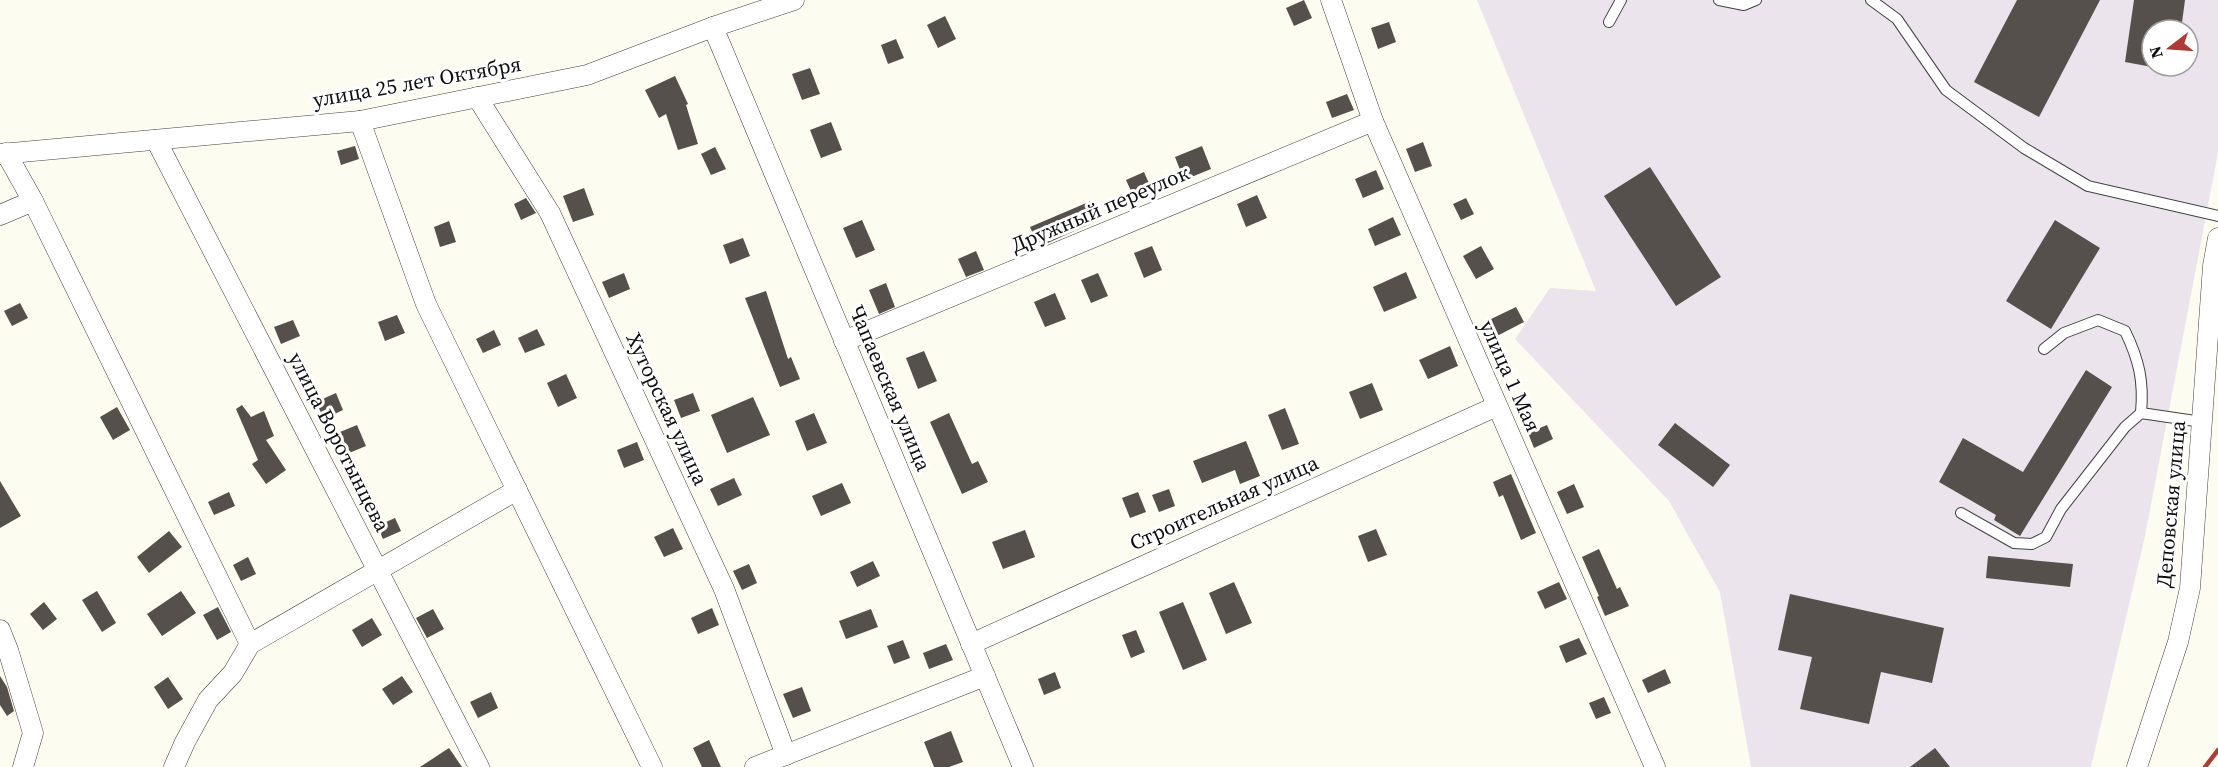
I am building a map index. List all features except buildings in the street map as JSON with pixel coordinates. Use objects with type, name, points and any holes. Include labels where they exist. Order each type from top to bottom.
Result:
[{"type":"street","name":"улица 25 лет Октября","points":[[3,153],[360,121],[587,75],[713,27],[794,0]]},
{"type":"street","name":"улица 1 Мая","points":[[1330,0],[1373,121],[1655,767]]},
{"type":"street","name":"Чапаевская улица","points":[[713,27],[1023,767]]},
{"type":"street","name":"Хуторская улица","points":[[477,97],[550,213],[724,590],[786,755]]},
{"type":"street","points":[[360,121],[426,304],[652,767]]},
{"type":"street","name":"Дружный переулок","points":[[844,341],[1373,121]]},
{"type":"street","name":"улица Воротынцева","points":[[156,140],[479,767]]},
{"type":"street","points":[[3,153],[33,201],[250,644]]},
{"type":"street","points":[[0,215],[33,201]]},
{"type":"street","name":"Деповская улица","points":[[2137,767],[2178,642],[2190,588],[2213,266],[2218,238]]},
{"type":"street","name":"Строительная улица","points":[[971,644],[1497,406]]},
{"type":"street","points":[[174,767],[184,742],[208,700],[233,673],[250,644],[517,490]]},
{"type":"street","points":[[0,630],[33,733],[23,767]]},
{"type":"street","points":[[755,767],[985,676]]},
{"type":"lane","points":[[1609,22],[1622,0]]},
{"type":"lane","points":[[1719,0],[1744,5],[1756,0]]},
{"type":"lane","points":[[1870,0],[1898,19],[1946,90],[2024,148],[2088,186],[2218,216]]},
{"type":"lane","points":[[1961,513],[2014,543],[2032,544],[2046,537],[2061,509],[2125,427],[2140,413],[2143,390],[2137,355],[2125,331],[2098,321],[2064,333],[2044,349]]},
{"type":"lane","points":[[2140,413],[2202,422]]},
{"type":"shaded area","points":[[1477,0],[2218,0],[2218,153],[2145,536],[2091,767],[1751,767],[1720,592],[1669,501],[1515,339],[1550,288],[1596,291]]},
{"type":"railway","points":[[2205,767],[2218,750]]}]
